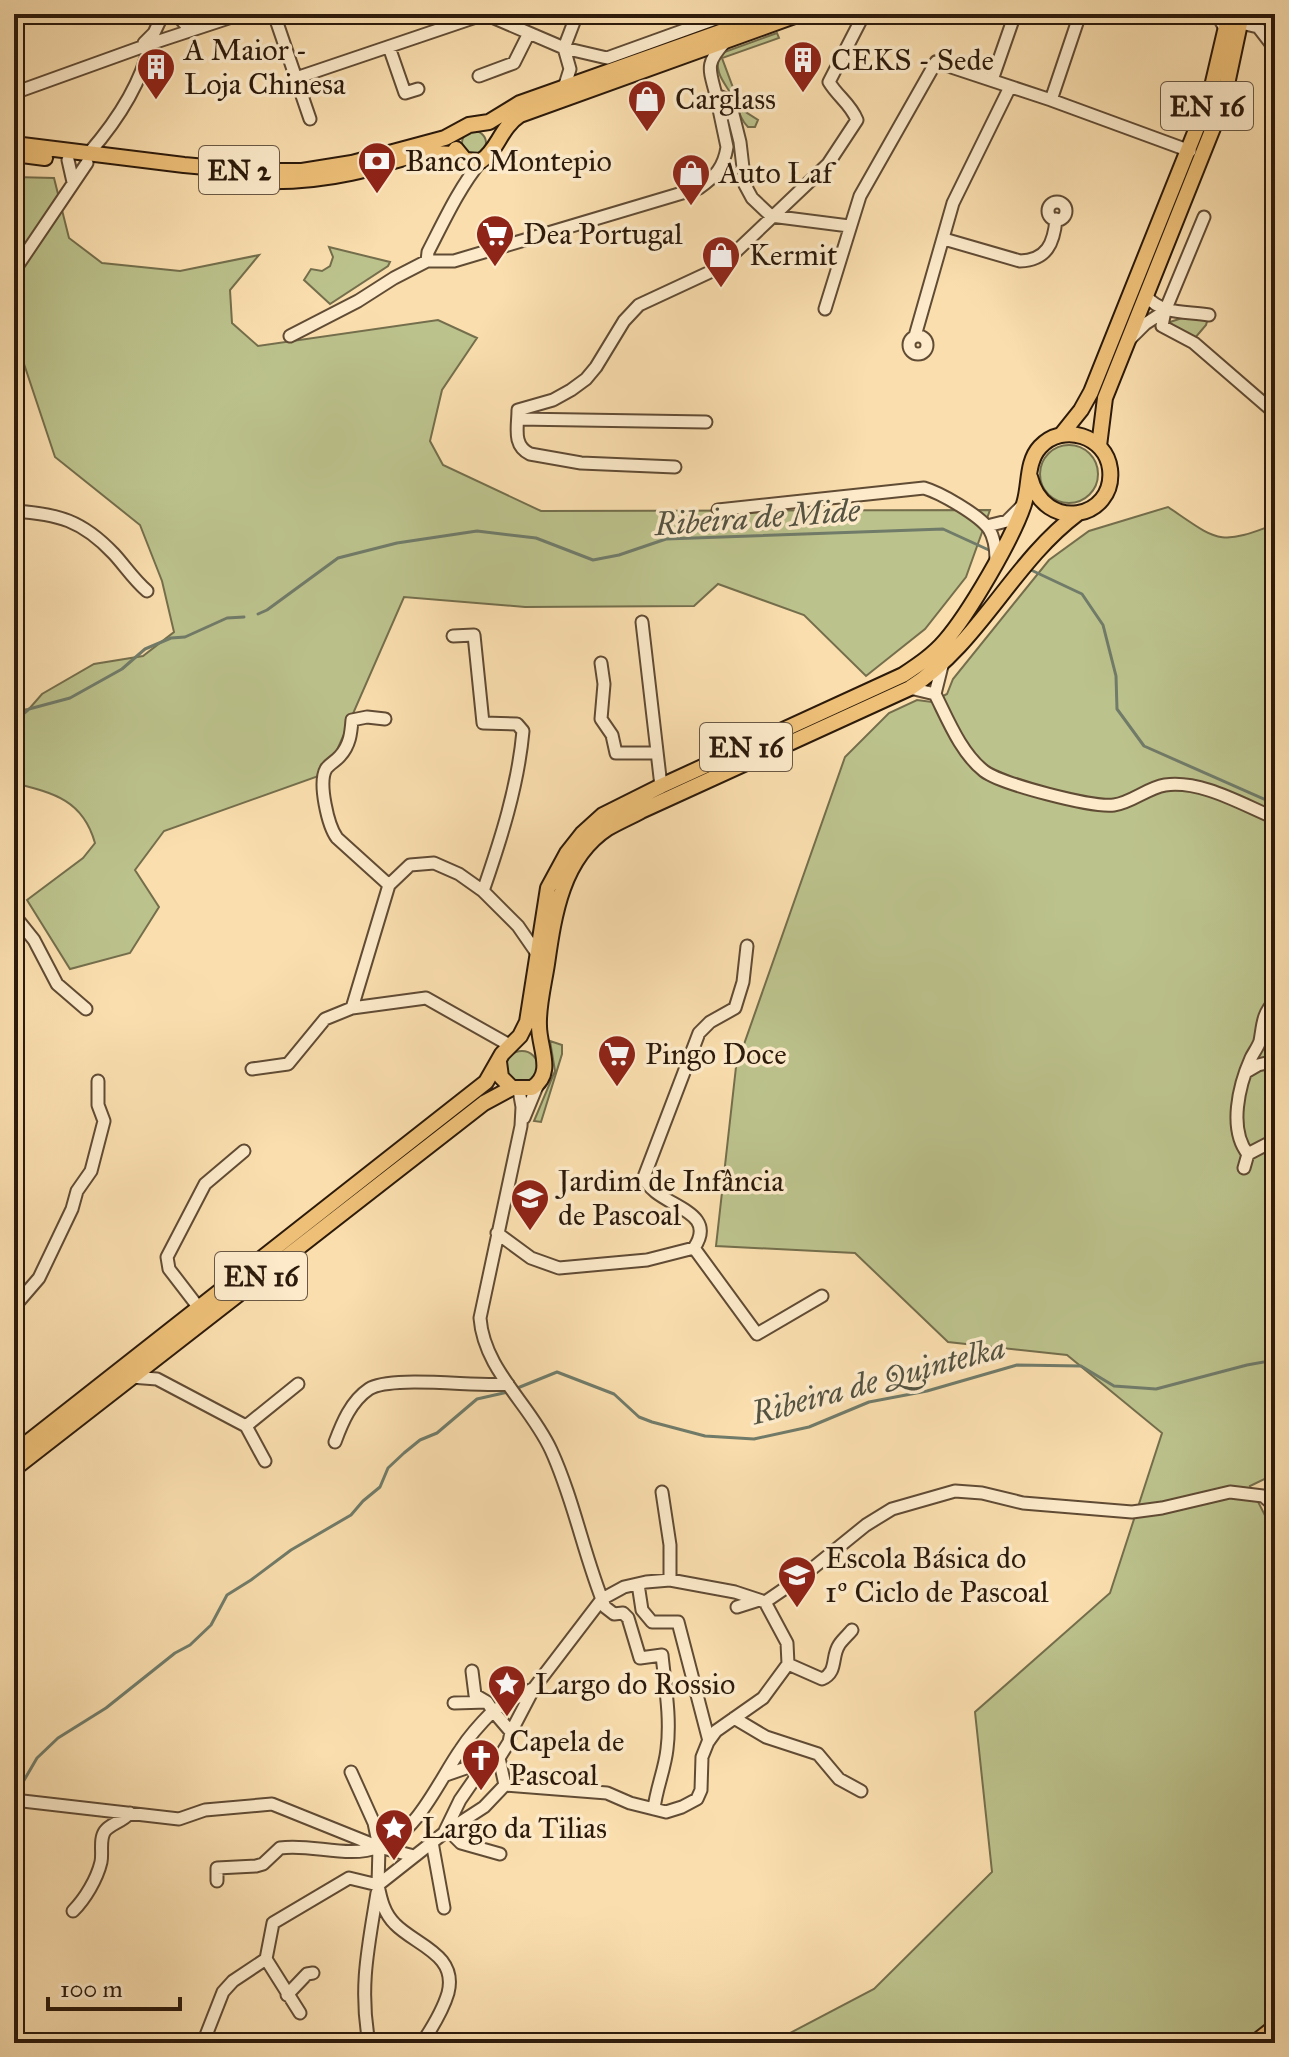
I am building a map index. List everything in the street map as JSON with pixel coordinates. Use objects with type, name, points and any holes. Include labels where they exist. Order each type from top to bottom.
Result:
[{"type":"highway","points":[[1256,2043],[1275,2028]]},
{"type":"main road","name":"EN 2","points":[[14,154],[249,171],[302,171],[352,163],[445,138],[489,122],[512,107],[771,14]]},
{"type":"main road","points":[[481,161],[491,153],[505,127],[520,115],[800,14]]},
{"type":"main road","name":"EN 16","points":[[14,1453],[478,1090],[527,1022],[542,919],[554,874],[582,834],[603,815],[903,675],[928,658],[947,639],[996,560],[1024,504],[1034,455],[1050,439],[1061,435],[1091,392],[1190,151],[1210,95],[1227,31],[1237,17]]},
{"type":"main road","name":"EN 16","points":[[14,1469],[484,1103],[516,1089],[538,1084],[545,1072],[538,1022],[560,892],[570,871],[606,829],[910,688],[955,653],[1028,561],[1073,517],[1098,503],[1109,482],[1107,458],[1099,446],[1105,398],[1223,103],[1237,17]]},
{"type":"main road","points":[[461,157],[455,140],[467,128],[489,131],[493,147]]},
{"type":"main road","name":"EN 2","points":[[14,144],[223,178],[283,182],[320,180],[431,152],[461,157],[469,162],[481,161]]},
{"type":"main road","points":[[1061,435],[1075,434],[1099,446]]},
{"type":"main road","points":[[1030,477],[1040,501],[1073,517]]},
{"type":"main road","points":[[516,1089],[501,1077],[507,1052],[528,1044],[543,1057]]},
{"type":"street","points":[[165,14],[165,28],[174,36]]},
{"type":"street","points":[[138,48],[154,33],[165,14]]},
{"type":"street","points":[[174,36],[176,14]]},
{"type":"street","points":[[176,14],[186,25],[198,27]]},
{"type":"street","points":[[14,93],[241,14]]},
{"type":"street","points":[[274,14],[310,119]]},
{"type":"street","points":[[296,78],[485,14],[564,48],[607,58],[729,14]]},
{"type":"street","points":[[564,88],[570,69],[564,48],[577,14]]},
{"type":"street","points":[[992,80],[1015,14]]},
{"type":"street","points":[[1051,100],[1080,14]]},
{"type":"street","points":[[1211,14],[1220,20],[1227,31]]},
{"type":"street","points":[[675,467],[581,463],[530,454],[517,441],[518,410],[553,400],[586,379],[624,321],[639,305],[710,272],[726,261],[828,164],[857,120],[851,104],[836,93],[829,82],[856,33],[862,15]]},
{"type":"street","points":[[1237,17],[1258,27],[1275,49]]},
{"type":"street","points":[[479,76],[514,63],[529,33]]},
{"type":"street","points":[[290,336],[427,261],[454,261],[699,188],[714,177],[726,156],[727,147],[709,65],[726,40]]},
{"type":"street","points":[[14,271],[140,78],[150,44]]},
{"type":"street","points":[[389,47],[405,93],[418,89]]},
{"type":"street","points":[[686,55],[702,59],[709,65]]},
{"type":"street","points":[[825,309],[860,196],[936,62],[1190,151]]},
{"type":"street","points":[[570,69],[584,80]]},
{"type":"street","points":[[915,336],[953,203],[1010,87]]},
{"type":"street","points":[[716,95],[728,100],[731,105],[740,142],[745,185],[752,198],[771,216],[849,226]]},
{"type":"street","points":[[461,157],[464,182]]},
{"type":"street","points":[[68,160],[73,182]]},
{"type":"street","points":[[427,261],[428,252],[464,182],[481,161]]},
{"type":"street","points":[[1204,217],[1165,311],[1162,326],[1194,343],[1275,413]]},
{"type":"street","points":[[944,239],[1020,261],[1032,260],[1042,256],[1049,248],[1056,219]]},
{"type":"street","points":[[1146,296],[1165,311],[1209,315]]},
{"type":"street","points":[[1128,341],[1145,324],[1165,311]]},
{"type":"street","points":[[518,419],[706,422]]},
{"type":"street","points":[[718,510],[924,488],[938,493],[987,526],[996,548],[996,560]]},
{"type":"street","points":[[987,526],[1007,521],[1024,504]]},
{"type":"street","points":[[14,511],[55,514],[81,526],[113,552],[147,591]]},
{"type":"street","points":[[642,622],[661,786]]},
{"type":"street","points":[[453,636],[474,635],[483,723],[517,724],[523,731],[520,764],[483,891]]},
{"type":"street","points":[[601,663],[604,684],[601,719],[612,735],[616,753],[657,753]]},
{"type":"street","points":[[942,666],[935,694],[957,737],[975,762],[995,778],[1053,797],[1113,806],[1164,785],[1201,787],[1275,818]]},
{"type":"street","points":[[910,688],[935,694]]},
{"type":"street","points":[[385,719],[367,717],[352,720],[349,742],[340,756],[326,768],[324,778],[330,829],[389,885]]},
{"type":"street","points":[[352,1008],[389,885],[410,865],[434,863],[459,874],[483,891],[518,926],[536,952]]},
{"type":"street","points":[[14,915],[34,940],[57,984],[86,1009]]},
{"type":"street","points":[[518,926],[528,928],[542,919]]},
{"type":"street","points":[[497,1233],[531,1258],[559,1268],[647,1260],[694,1248],[701,1238],[697,1220],[688,1211],[653,1192],[644,1177],[699,1033],[710,1022],[735,1008],[743,982],[747,946]]},
{"type":"street","points":[[252,1069],[288,1064],[325,1019],[352,1008],[426,998],[486,1033],[507,1052]]},
{"type":"street","points":[[1248,1154],[1241,1145],[1237,1127],[1239,1101],[1246,1072],[1260,1043],[1261,1024],[1275,1001]]},
{"type":"street","points":[[1246,1072],[1275,1061]]},
{"type":"street","points":[[14,1307],[39,1278],[72,1209],[77,1191],[91,1171],[104,1121],[98,1105],[98,1081]]},
{"type":"street","points":[[538,1084],[521,1126],[480,1318],[481,1338],[489,1356],[551,1449],[602,1599],[610,1612],[623,1613],[628,1618],[640,1658],[662,1655],[669,1728],[654,1809]]},
{"type":"street","points":[[516,1089],[522,1107],[521,1126]]},
{"type":"street","points":[[1244,1168],[1248,1154],[1275,1140]]},
{"type":"street","points":[[199,1308],[169,1269],[167,1257],[205,1184],[244,1151]]},
{"type":"street","points":[[694,1248],[757,1334],[822,1296]]},
{"type":"street","points":[[162,1353],[160,1369],[165,1382]]},
{"type":"street","points":[[131,1377],[148,1377],[165,1382],[246,1426],[265,1461]]},
{"type":"street","points":[[335,1442],[345,1416],[370,1388],[394,1382],[508,1384]]},
{"type":"street","points":[[246,1426],[298,1384]]},
{"type":"street","points":[[737,1607],[762,1601],[803,1576],[866,1525],[892,1509],[955,1491],[982,1493],[1023,1503],[1132,1512],[1230,1492],[1263,1496],[1275,1506]]},
{"type":"street","points":[[662,1492],[670,1545],[670,1580]]},
{"type":"street","points":[[378,1885],[475,1813],[505,1785],[607,1793],[666,1812],[697,1799],[701,1790],[702,1757],[709,1741],[716,1731],[763,1698],[788,1664],[787,1643],[762,1601],[735,1592],[670,1580],[624,1587],[602,1599],[534,1688],[509,1742],[499,1758],[487,1765],[460,1800],[446,1832]]},
{"type":"street","points":[[638,1584],[642,1610],[652,1622],[678,1622],[709,1741]]},
{"type":"street","points":[[788,1664],[822,1679],[829,1676],[837,1648],[852,1630]]},
{"type":"street","points":[[472,1671],[475,1695],[490,1706],[511,1732]]},
{"type":"street","points":[[454,1703],[490,1706],[534,1688]]},
{"type":"street","points":[[217,1881],[217,1868],[263,1864],[280,1848],[360,1850],[379,1847],[400,1833],[421,1811],[490,1706]]},
{"type":"street","points":[[734,1718],[766,1737],[818,1754],[839,1779],[861,1791]]},
{"type":"street","points":[[499,1758],[505,1785]]},
{"type":"street","points":[[446,1775],[487,1765]]},
{"type":"street","points":[[351,1772],[374,1823],[379,1847],[378,1885],[364,1974],[363,2009],[369,2043]]},
{"type":"street","points":[[460,1800],[465,1811],[475,1813]]},
{"type":"street","points":[[20,1801],[179,1819],[205,1810],[272,1804],[379,1847],[414,1856]]},
{"type":"street","points":[[73,1911],[85,1897],[101,1862],[103,1833],[130,1813]]},
{"type":"street","points":[[446,1832],[461,1843],[500,1854]]},
{"type":"street","points":[[432,1842],[444,1908]]},
{"type":"street","points":[[300,2013],[266,1959],[273,1923],[349,1878],[378,1885]]},
{"type":"street","points":[[378,1885],[385,1912],[396,1926],[432,1950],[447,1972],[449,1990],[422,2043]]},
{"type":"street","points":[[203,2043],[223,1992],[233,1981],[266,1959]]},
{"type":"street","points":[[287,1995],[307,1974],[313,1973]]},
{"type":"green space","points":[[777,33],[779,38],[722,58],[741,109],[758,120],[755,127],[748,127],[720,74],[719,54]]},
{"type":"green space","points":[[469,131],[479,131],[486,138],[486,148],[479,155],[469,155],[462,148],[462,138]]},
{"type":"green space","points":[[14,177],[54,178],[69,238],[102,263],[180,271],[259,255],[230,290],[232,323],[258,346],[438,320],[477,338],[442,390],[430,441],[443,465],[541,511],[990,510],[966,577],[925,629],[866,676],[804,615],[718,584],[694,606],[525,607],[404,597],[327,773],[164,831],[135,870],[159,907],[130,953],[70,969],[27,900],[83,858],[95,843],[90,828],[75,808],[54,795],[14,783],[14,711],[29,709],[42,694],[94,664],[143,656],[174,632],[162,581],[140,525],[55,457],[21,355],[14,351]]},
{"type":"green space","points":[[329,247],[390,262],[330,304],[304,280],[311,269],[322,271],[330,266],[333,257]]},
{"type":"green space","points":[[1185,317],[1208,318],[1195,338],[1167,323]]},
{"type":"green space","points":[[1069,445],[1089,454],[1098,474],[1089,494],[1069,503],[1049,494],[1040,474],[1049,454]]},
{"type":"green space","points":[[1168,507],[1197,527],[1218,536],[1241,536],[1275,524],[1275,1474],[1250,1486],[1275,1535],[1275,2043],[771,2043],[874,1989],[992,1872],[975,1712],[1110,1593],[1162,1433],[1067,1355],[948,1342],[855,1253],[716,1246],[736,1067],[845,757],[889,713],[917,700],[932,702],[947,694],[953,679],[1049,560],[1089,531]]},
{"type":"green space","points":[[550,1041],[562,1045],[562,1054],[541,1122],[534,1121],[555,1071]]},
{"type":"green space","points":[[522,1051],[533,1056],[538,1067],[533,1078],[522,1083],[511,1078],[506,1067],[511,1056]]},
{"type":"waterway","name":"Ribeira de Mide","points":[[258,614],[338,558],[397,543],[477,531],[536,538],[593,560],[666,539],[943,529],[991,551]]},
{"type":"waterway","name":"Ribeira de Mide","points":[[1031,570],[1082,594],[1103,625],[1116,676],[1117,709],[1144,746],[1275,804]]},
{"type":"waterway","name":"Ribeira de Mide","points":[[14,722],[29,709],[70,698],[122,669],[145,649],[171,638],[185,637],[227,618],[244,617]]},
{"type":"waterway","name":"Ribeira de Quintelka","points":[[515,1389],[557,1372],[614,1394],[639,1417],[652,1422],[705,1436],[754,1439],[809,1427],[869,1402],[927,1391],[1017,1365],[1081,1366],[1114,1386],[1156,1389],[1275,1360]]},
{"type":"waterway","name":"Ribeira de Quintelka","points":[[20,1798],[23,1782],[37,1758],[58,1738],[106,1708],[175,1653],[190,1645],[211,1625],[227,1595],[291,1550],[351,1515],[380,1487],[388,1468],[420,1440],[437,1433],[477,1399],[508,1392]]},
{"type":"waterway","name":"Ribeira de Quintelka","points":[[14,1825],[19,1805]]},
{"type":"place","name":"CEKS - Sede","points":[[803,94]]},
{"type":"place","name":"A Maior - Loja Chinesa","points":[[156,101]]},
{"type":"place","name":"Carglass","points":[[647,133]]},
{"type":"place","name":"Banco Montepio","points":[[377,195]]},
{"type":"place","name":"Auto Laf","points":[[691,207]]},
{"type":"place","name":"Dea Portugal","points":[[495,268]]},
{"type":"place","name":"Kermit","points":[[721,289]]},
{"type":"place","name":"Pingo Doce","points":[[617,1088]]},
{"type":"place","name":"Jardim de Infância de Pascoal","points":[[530,1232]]},
{"type":"place","name":"Escola Básica do 1º Ciclo de Pascoal","points":[[797,1609]]},
{"type":"place","name":"Largo do Rossio","points":[[507,1718]]},
{"type":"place","name":"Capela de Pascoal","points":[[481,1792]]},
{"type":"place","name":"Largo da Tilias","points":[[394,1862]]}]
